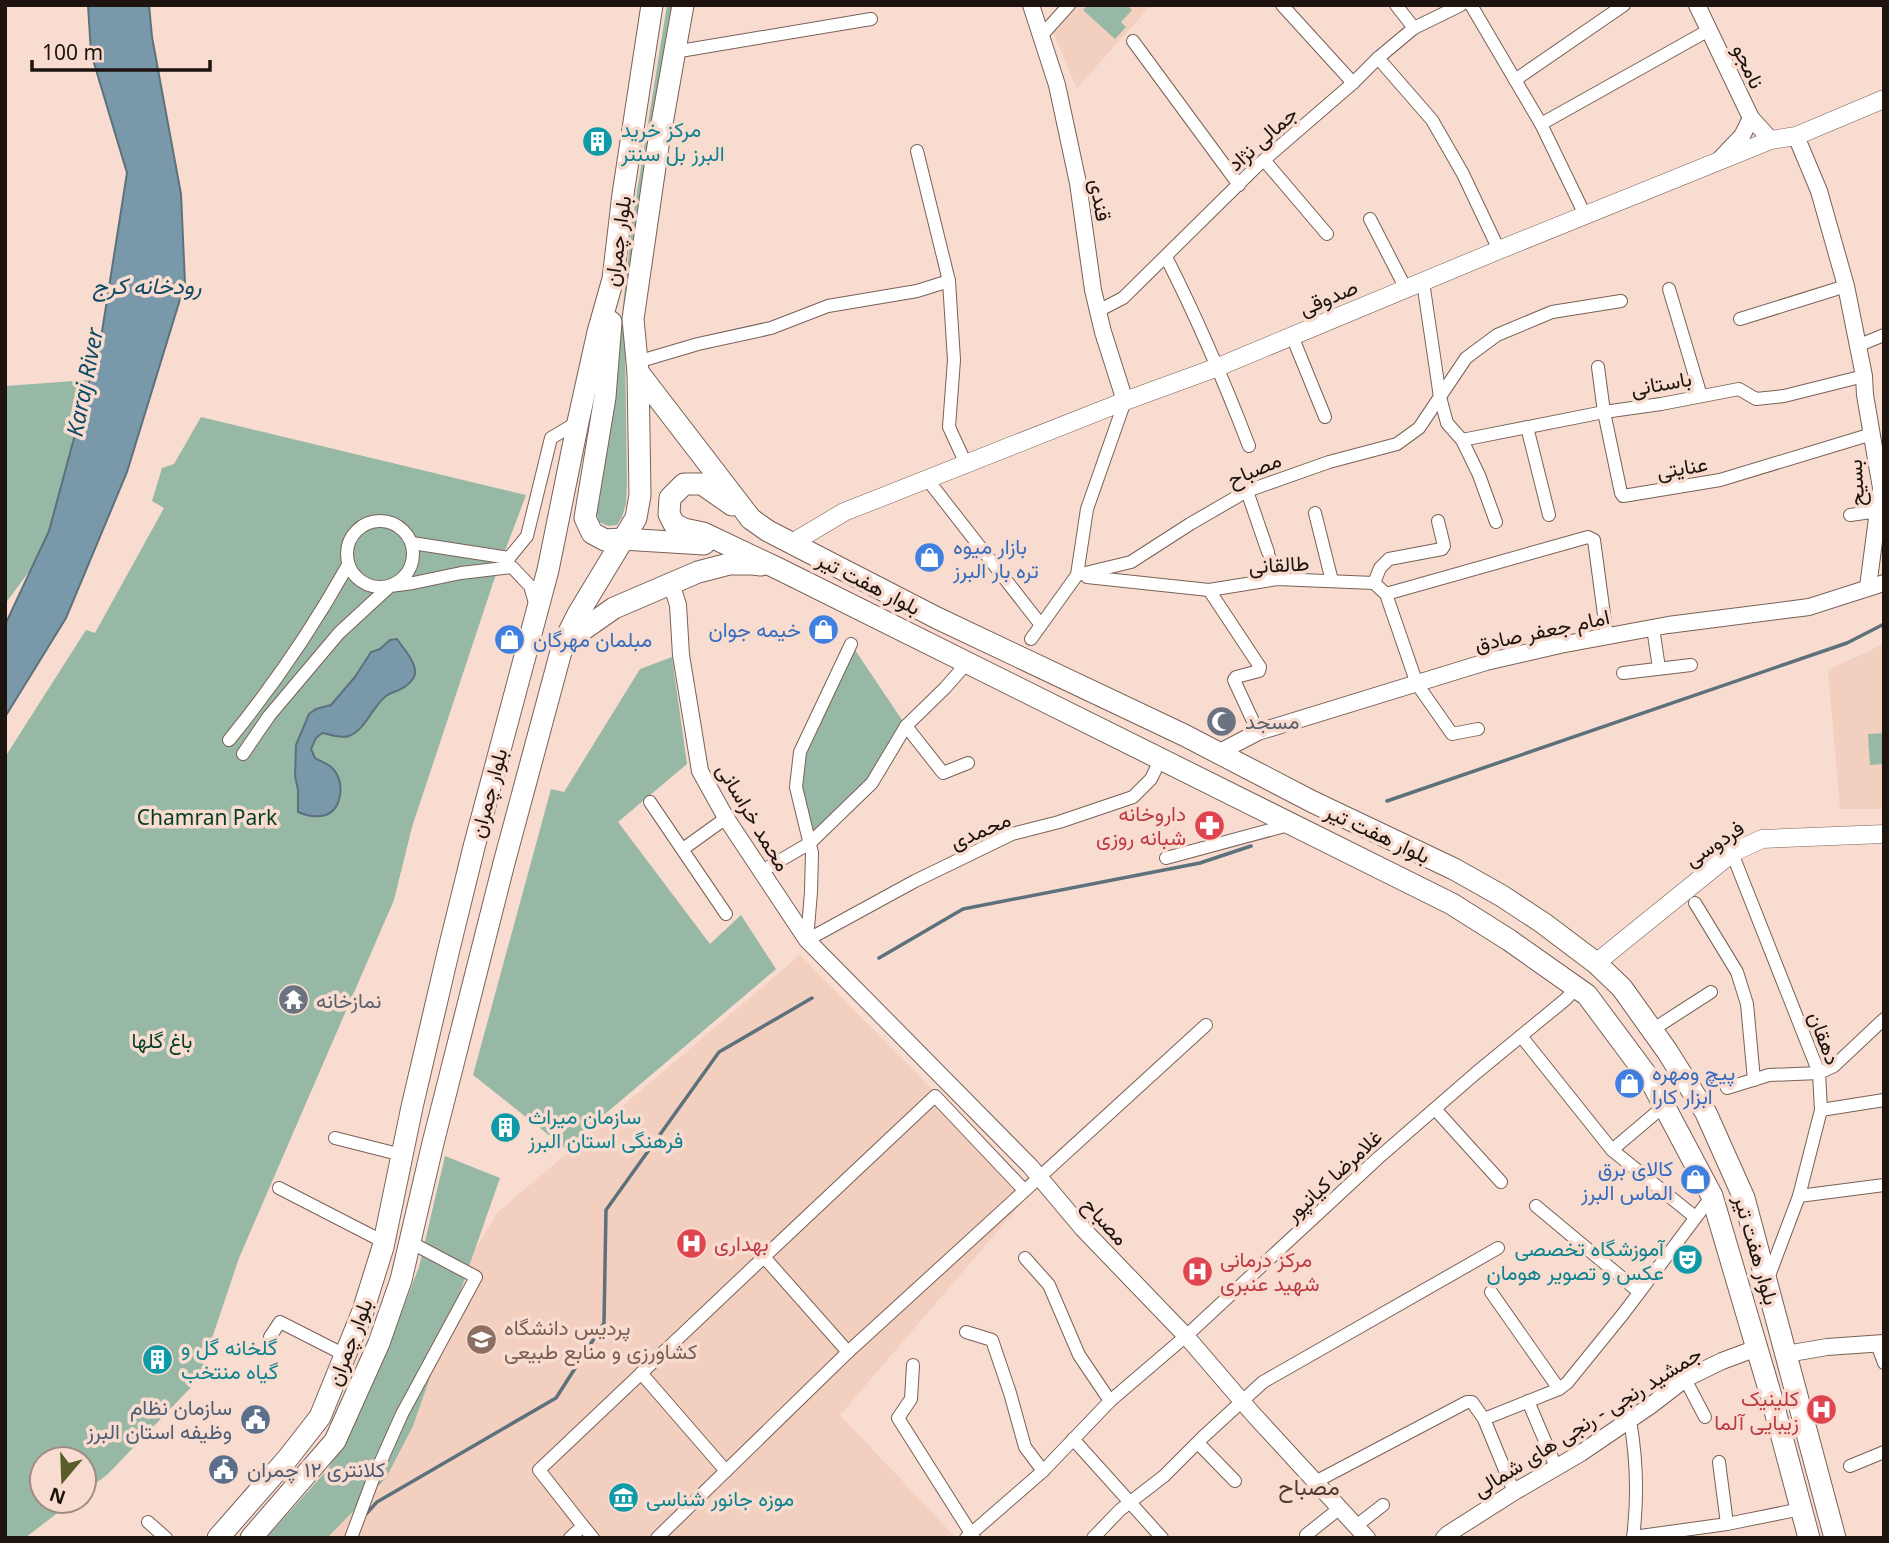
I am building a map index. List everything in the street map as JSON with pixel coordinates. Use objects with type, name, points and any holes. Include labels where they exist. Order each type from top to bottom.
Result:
[{"type":"main road","name":"بلوار چمران","points":[[218,1538],[320,1417],[363,1311],[384,1242],[470,860],[548,570],[598,332],[613,279],[652,5]]},
{"type":"main road","name":"بلوار چمران","points":[[251,1538],[335,1441],[379,1343],[401,1280],[436,1131],[562,644],[636,518],[640,495],[638,367],[633,319],[656,159],[683,5]]},
{"type":"main road","name":"صدوقی","points":[[792,543],[844,512],[1218,367],[1771,140],[1796,136],[1884,99]]},
{"type":"main road","points":[[613,279],[605,397],[585,518],[592,533],[605,540],[730,546]]},
{"type":"main road","name":"بلوار هفت تیر","points":[[638,367],[751,519]]},
{"type":"main road","name":"بلوار هفت تیر","points":[[1810,1538],[1758,1348],[1712,1196],[1651,1081],[1587,995],[1452,904],[781,570],[703,533],[674,524],[669,514],[670,498],[684,484],[702,484],[768,531],[937,618],[1454,869],[1543,923],[1596,963],[1622,988],[1706,1113],[1744,1198],[1835,1538]]},
{"type":"main road","name":"بلوار هفت تیر","points":[[562,644],[614,608],[698,572],[729,564],[753,564],[781,570]]},
{"type":"main road","points":[[1267,811],[1284,803],[1286,795],[1280,785]]},
{"type":"main road","points":[[1296,825],[1298,810],[1302,804],[1313,802]]},
{"type":"main road","name":"فردوسی","points":[[1596,963],[1732,853],[1762,839],[1884,834]]},
{"type":"main road","points":[[1783,1440],[1798,1450],[1808,1435]]},
{"type":"main road","points":[[1799,1501],[1801,1480],[1805,1476],[1822,1487]]},
{"type":"street","name":"قندی","points":[[1031,5],[1057,85],[1079,183],[1093,290],[1125,401]]},
{"type":"street","points":[[1042,35],[1069,5]]},
{"type":"street","points":[[1282,5],[1353,83]]},
{"type":"street","points":[[1396,5],[1414,28]]},
{"type":"street","name":"جمالی نژاد","points":[[1098,311],[1124,298],[1264,160],[1378,58],[1414,28],[1461,5]]},
{"type":"street","points":[[1471,5],[1541,124],[1585,215]]},
{"type":"street","points":[[1515,80],[1624,5]]},
{"type":"street","name":"نامجو","points":[[1697,5],[1751,118],[1771,140]]},
{"type":"street","points":[[674,52],[871,19]]},
{"type":"street","points":[[1541,124],[1709,30]]},
{"type":"street","points":[[1133,41],[1239,184]]},
{"type":"street","points":[[1378,58],[1432,120],[1464,174],[1499,250]]},
{"type":"street","points":[[1717,162],[1742,136],[1751,118]]},
{"type":"street","name":"بسیح","points":[[1796,136],[1819,191],[1846,286],[1864,376],[1872,434],[1880,460],[1876,585]]},
{"type":"street","points":[[917,151],[949,281],[954,360],[949,427],[966,464]]},
{"type":"street","points":[[1264,160],[1328,234]]},
{"type":"street","points":[[1370,219],[1414,285],[1447,423],[1462,440],[1479,475],[1496,522]]},
{"type":"street","points":[[1166,257],[1218,367],[1249,446]]},
{"type":"street","points":[[638,367],[698,344],[771,328],[828,306],[917,291],[949,281]]},
{"type":"street","points":[[1740,319],[1846,286]]},
{"type":"street","points":[[1669,289],[1701,396]]},
{"type":"street","name":"مصباح","points":[[1077,575],[1131,562],[1247,491],[1329,461],[1397,444],[1419,428],[1466,358],[1497,335],[1552,313],[1621,301]]},
{"type":"street","points":[[1857,346],[1884,335]]},
{"type":"street","points":[[1292,336],[1325,417]]},
{"type":"street","name":"عنایتی","points":[[1598,367],[1604,412],[1621,493],[1627,496],[1720,480],[1872,434]]},
{"type":"street","name":"باستانی","points":[[1462,440],[1739,389],[1756,399],[1784,396],[1864,376]]},
{"type":"street","points":[[1031,639],[1077,575],[1087,509],[1125,401]]},
{"type":"street","points":[[243,754],[269,716],[339,633],[390,586],[407,574],[412,565],[412,544],[400,526],[380,520],[369,522],[352,534],[346,554],[348,565],[360,581],[369,586],[380,587],[390,586],[413,583],[510,562],[527,536],[551,438],[578,422]]},
{"type":"street","points":[[1527,427],[1549,515]]},
{"type":"street","points":[[927,479],[1041,625]]},
{"type":"street","points":[[1247,491],[1277,579]]},
{"type":"street","points":[[1850,515],[1879,511]]},
{"type":"street","points":[[1315,513],[1332,581]]},
{"type":"street","points":[[1438,521],[1444,546],[1442,549],[1389,559],[1380,568],[1374,583],[1385,594],[1417,684],[1452,734],[1478,729]]},
{"type":"street","points":[[1385,594],[1588,537],[1594,540],[1607,637]]},
{"type":"street","points":[[412,544],[510,562],[530,586],[537,609]]},
{"type":"street","points":[[229,740],[255,709],[324,608],[348,565]]},
{"type":"street","name":"طالقانی","points":[[1077,575],[1209,590],[1277,579],[1374,583]]},
{"type":"street","name":"محمد خراسانی","points":[[671,583],[678,605],[681,655],[700,771],[726,818],[807,940]]},
{"type":"street","name":"امام جعفر صادق","points":[[1218,753],[1258,732],[1486,662],[1653,628],[1809,607],[1876,585]]},
{"type":"street","points":[[1209,590],[1260,667],[1259,671],[1236,677],[1234,680],[1258,732]]},
{"type":"street","points":[[1653,628],[1659,668]]},
{"type":"street","points":[[807,940],[812,853],[796,787],[800,752],[851,644]]},
{"type":"street","points":[[761,872],[810,843],[872,783],[906,726],[967,663]]},
{"type":"street","points":[[1623,673],[1691,664]]},
{"type":"street","points":[[906,726],[943,773],[968,763]]},
{"type":"street","name":"محمدی","points":[[807,940],[915,881],[1012,834],[1059,822],[1133,797],[1151,779],[1161,758]]},
{"type":"street","points":[[650,802],[726,914]]},
{"type":"street","points":[[683,849],[726,818]]},
{"type":"street","points":[[1166,858],[1296,825]]},
{"type":"street","name":"دهقان","points":[[1732,853],[1819,1073],[1821,1110],[1799,1196],[1767,1281]]},
{"type":"street","points":[[1695,903],[1737,972],[1744,993],[1754,1080]]},
{"type":"street","name":"مصباح","points":[[807,940],[1039,1176],[1083,1229],[1186,1336],[1241,1401],[1361,1532]]},
{"type":"street","name":"غلامرضا کیانپور","points":[[970,1536],[1043,1471],[1110,1401],[1186,1336],[1377,1159],[1576,988]]},
{"type":"street","points":[[1652,1030],[1710,992]]},
{"type":"street","points":[[1727,1088],[1769,1075],[1819,1073],[1834,1066],[1884,1019]]},
{"type":"street","points":[[657,1538],[848,1352],[1206,1025]]},
{"type":"street","points":[[1521,1036],[1612,1150],[1695,1217]]},
{"type":"street","points":[[593,1538],[539,1471],[935,1096],[1024,1190]]},
{"type":"street","points":[[1821,1110],[1884,1100]]},
{"type":"street","points":[[1612,1150],[1664,1106]]},
{"type":"street","points":[[1434,1109],[1501,1182]]},
{"type":"street","points":[[335,1138],[402,1155]]},
{"type":"street","points":[[1799,1196],[1884,1185]]},
{"type":"street","points":[[279,1188],[384,1242]]},
{"type":"street","points":[[1484,1419],[1559,1390],[1639,1292],[1712,1196]]},
{"type":"street","points":[[1536,1206],[1639,1292]]},
{"type":"street","points":[[351,1538],[402,1414],[476,1277],[410,1242]]},
{"type":"street","points":[[1093,1538],[1120,1510],[1164,1476],[1263,1382],[1498,1248]]},
{"type":"street","points":[[764,1257],[848,1352]]},
{"type":"street","points":[[1025,1258],[1049,1285],[1079,1354],[1110,1401]]},
{"type":"street","points":[[1491,1292],[1559,1390]]},
{"type":"street","points":[[270,1336],[280,1322],[345,1355]]},
{"type":"street","points":[[966,1332],[992,1340],[1025,1447],[1043,1471]]},
{"type":"street","points":[[1786,1354],[1827,1347],[1881,1343],[1884,1363]]},
{"type":"street","name":"جمشید رنجی - رنجی های شمالی","points":[[1444,1538],[1514,1492],[1581,1453],[1685,1379],[1722,1361],[1758,1348]]},
{"type":"street","points":[[913,1365],[911,1399],[898,1418],[970,1536]]},
{"type":"street","points":[[641,1374],[726,1471]]},
{"type":"street","points":[[1685,1379],[1705,1417]]},
{"type":"street","points":[[1528,1401],[1556,1467]]},
{"type":"street","points":[[1315,1482],[1467,1402],[1472,1402],[1484,1419],[1514,1492]]},
{"type":"street","points":[[1630,1420],[1637,1496],[1633,1537],[1727,1524],[1799,1501]]},
{"type":"street","points":[[1073,1439],[1162,1538]]},
{"type":"street","points":[[1198,1443],[1235,1481]]},
{"type":"street","points":[[1850,1466],[1884,1452]]},
{"type":"street","points":[[1719,1462],[1727,1524]]},
{"type":"street","points":[[1361,1532],[1383,1505]]},
{"type":"street","points":[[1306,1535],[1340,1508]]},
{"type":"street","points":[[148,1522],[166,1538]]},
{"type":"street","points":[[570,1538],[583,1526]]},
{"type":"shaded area","points":[[1074,5],[1151,5],[1077,88],[1052,29]]},
{"type":"shaded area","points":[[1884,644],[1884,809],[1840,809],[1828,670]]},
{"type":"shaded area","points":[[800,955],[1032,1191],[840,1415],[956,1538],[283,1538],[498,1212]]},
{"type":"green space","points":[[667,5],[673,5],[625,342],[626,504],[617,525],[608,526],[599,522],[596,510],[619,344],[632,223]]},
{"type":"green space","points":[[1088,5],[1127,5],[1132,10],[1121,22],[1126,27],[1115,39],[1083,10]]},
{"type":"green space","points":[[88,380],[45,550],[5,604],[5,386]]},
{"type":"green space","name":"Chamran Park","points":[[201,417],[526,495],[493,583],[412,827],[394,900],[239,1258],[198,1380],[98,1482],[98,1445],[28,1445],[28,1515],[55,1515],[25,1538],[5,1538],[5,757],[86,630],[95,633],[164,508],[152,501],[162,468],[174,464]]},
{"type":"green space","points":[[851,644],[906,726],[872,783],[810,843],[796,787],[800,752]]},
{"type":"green space","points":[[672,657],[687,764],[618,822],[710,944],[741,915],[776,969],[565,1148],[473,1075],[551,789],[564,792],[640,669]]},
{"type":"green space","points":[[1884,733],[1884,764],[1870,765],[1868,734]]},
{"type":"green space","points":[[445,1156],[500,1178],[413,1426],[386,1478],[327,1538],[266,1538],[328,1469],[377,1375],[419,1267]]},
{"type":"water","name":"رودخانه کرج","points":[[88,5],[149,5],[152,37],[181,194],[185,283],[127,472],[66,618],[5,717],[5,625],[49,531],[101,338],[127,173],[91,53]]},
{"type":"water","points":[[397,639],[413,664],[414,678],[381,701],[355,733],[343,737],[322,733],[316,738],[311,749],[315,758],[330,766],[337,775],[339,801],[332,812],[326,815],[312,816],[298,812],[296,745],[309,714],[331,705],[355,677],[371,652],[380,649],[390,640]]},
{"type":"waterway","points":[[1387,801],[1847,643],[1884,624]]},
{"type":"waterway","points":[[879,958],[963,909],[1200,863],[1251,846]]},
{"type":"waterway","points":[[366,1514],[377,1502],[556,1398],[604,1323],[606,1210],[719,1052],[812,998]]},
{"type":"place","name":"مرکز خرید البرز بل سنتر","points":[[598,141]]},
{"type":"place","name":"بازار میوه تره بار البرز","points":[[930,558]]},
{"type":"place","name":"خیمه جوان","points":[[824,629]]},
{"type":"place","name":"مبلمان مهرگان","points":[[510,639]]},
{"type":"place","name":"مسجد","points":[[1222,721]]},
{"type":"place","name":"داروخانه شبانه روزی","points":[[1209,825]]},
{"type":"place","name":"نمازخانه","points":[[293,1000]]},
{"type":"place","name":"پیچ ومهره ابزار کارا","points":[[1629,1084]]},
{"type":"place","name":"سازمان میراث فرهنگی استان البرز","points":[[505,1128]]},
{"type":"place","name":"کالای برق الماس البرز","points":[[1696,1180]]},
{"type":"place","name":"بهداری","points":[[691,1243]]},
{"type":"place","name":"آموزشگاه تخصصی عکس و تصویر هومان","points":[[1687,1260]]},
{"type":"place","name":"مرکز درمانی شهید عنبری","points":[[1197,1271]]},
{"type":"place","name":"پردیس دانشگاه کشاورزی و منابع طبیعی","points":[[481,1339]]},
{"type":"place","name":"گلخانه گل و گیاه منتخب","points":[[158,1359]]},
{"type":"place","name":"کلینیک زیبایی آلما","points":[[1822,1410]]},
{"type":"place","name":"سازمان نظام وظیفه استان البرز","points":[[255,1419]]},
{"type":"place","name":"کلانتری ۱۲ چمران","points":[[224,1469]]},
{"type":"place","name":"موزه جانور شناسی","points":[[623,1498]]},
{"type":"district","name":"مصباح","points":[[1309,1486]]},
{"type":"water label","name":"Karaj River","points":[[84,382]]},
{"type":"park label","name":"باغ گلها","points":[[162,1040]]}]
